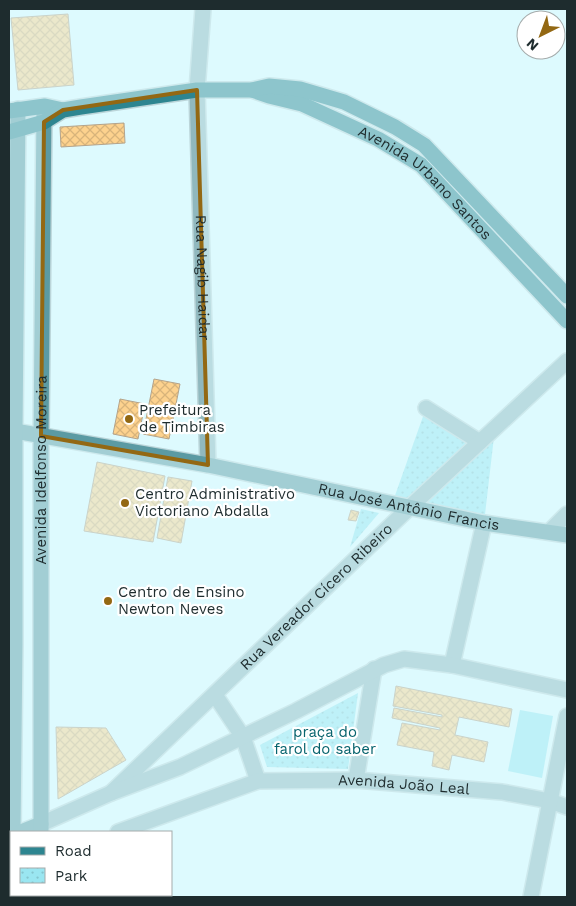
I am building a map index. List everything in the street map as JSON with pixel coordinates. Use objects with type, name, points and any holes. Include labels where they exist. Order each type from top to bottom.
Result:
[{"type":"main road","name":"Avenida Urbano Santos","points":[[63,110],[197,90],[252,90],[269,86],[300,89],[344,102],[395,127],[424,146],[567,296]]},
{"type":"main road","name":"Avenida Urbano Santos","points":[[252,90],[302,104],[378,138],[421,164],[567,321]]},
{"type":"main road","points":[[14,110],[44,106],[63,110]]},
{"type":"main road","points":[[14,131],[44,122],[63,110]]},
{"type":"street","name":"Rua Nagib Haidar","points":[[204,9],[197,90],[208,465]]},
{"type":"street","name":"Avenida Idelfonso Moreira","points":[[41,828],[41,436],[44,106]]},
{"type":"street","name":"Avenida Idelfonso Moreira","points":[[13,831],[11,744],[14,110]]},
{"type":"street","name":"Rua Vereador Cícero Ribeiro","points":[[111,794],[409,508],[567,361]]},
{"type":"street","points":[[426,408],[480,442]]},
{"type":"street","name":"Rua José Antônio Francis","points":[[12,431],[208,465],[409,508],[567,535]]},
{"type":"street","points":[[550,531],[567,514]]},
{"type":"street","points":[[452,665],[484,522]]},
{"type":"street","points":[[26,831],[41,828],[111,794],[180,767],[296,711],[384,664],[404,659],[452,665],[567,690]]},
{"type":"street","points":[[356,780],[374,670]]},
{"type":"street","points":[[121,831],[258,780],[243,737],[215,695]]},
{"type":"street","points":[[531,897],[567,716]]},
{"type":"street","name":"Avenida João Leal","points":[[258,780],[356,780],[502,792],[550,801],[567,807]]},
{"type":"highlighted area","points":[[197,90],[208,465],[41,436],[44,122],[63,110]]},
{"type":"green space","points":[[426,408],[480,442],[495,428],[484,523],[392,504]]},
{"type":"green space","points":[[361,509],[379,513],[350,547]]},
{"type":"green space","name":"praça do farol do saber","points":[[358,693],[348,769],[267,767],[260,745]]},
{"type":"green space","points":[[520,710],[553,716],[542,778],[508,771]]},
{"type":"building","points":[[68,14],[74,85],[18,90],[11,18]]},
{"type":"building","points":[[124,123],[125,143],[61,147],[60,127]]},
{"type":"building","points":[[154,379],[180,384],[169,439],[143,434]]},
{"type":"building","name":"Prefeitura de Timbiras","points":[[120,399],[145,404],[138,439],[113,434]]},
{"type":"building","name":"Centro Administrativo Victoriano Abdalla","points":[[97,462],[165,476],[153,542],[84,531]]},
{"type":"building","points":[[168,477],[192,481],[181,543],[157,538]]},
{"type":"building","points":[[351,510],[359,512],[356,521],[348,520]]},
{"type":"building","points":[[396,686],[512,709],[509,727],[459,717],[455,735],[488,742],[484,762],[452,755],[449,770],[432,766],[434,752],[397,745],[402,723],[440,730],[440,728],[392,718],[394,708],[442,717],[442,715],[393,706]]},
{"type":"building","points":[[56,727],[106,728],[126,760],[58,799]]},
{"type":"place","name":"Prefeitura de Timbiras","points":[[129,419]]},
{"type":"place","name":"Centro Administrativo Victoriano Abdalla","points":[[125,503]]},
{"type":"place","name":"Centro de Ensino Newton Neves","points":[[108,601]]}]
